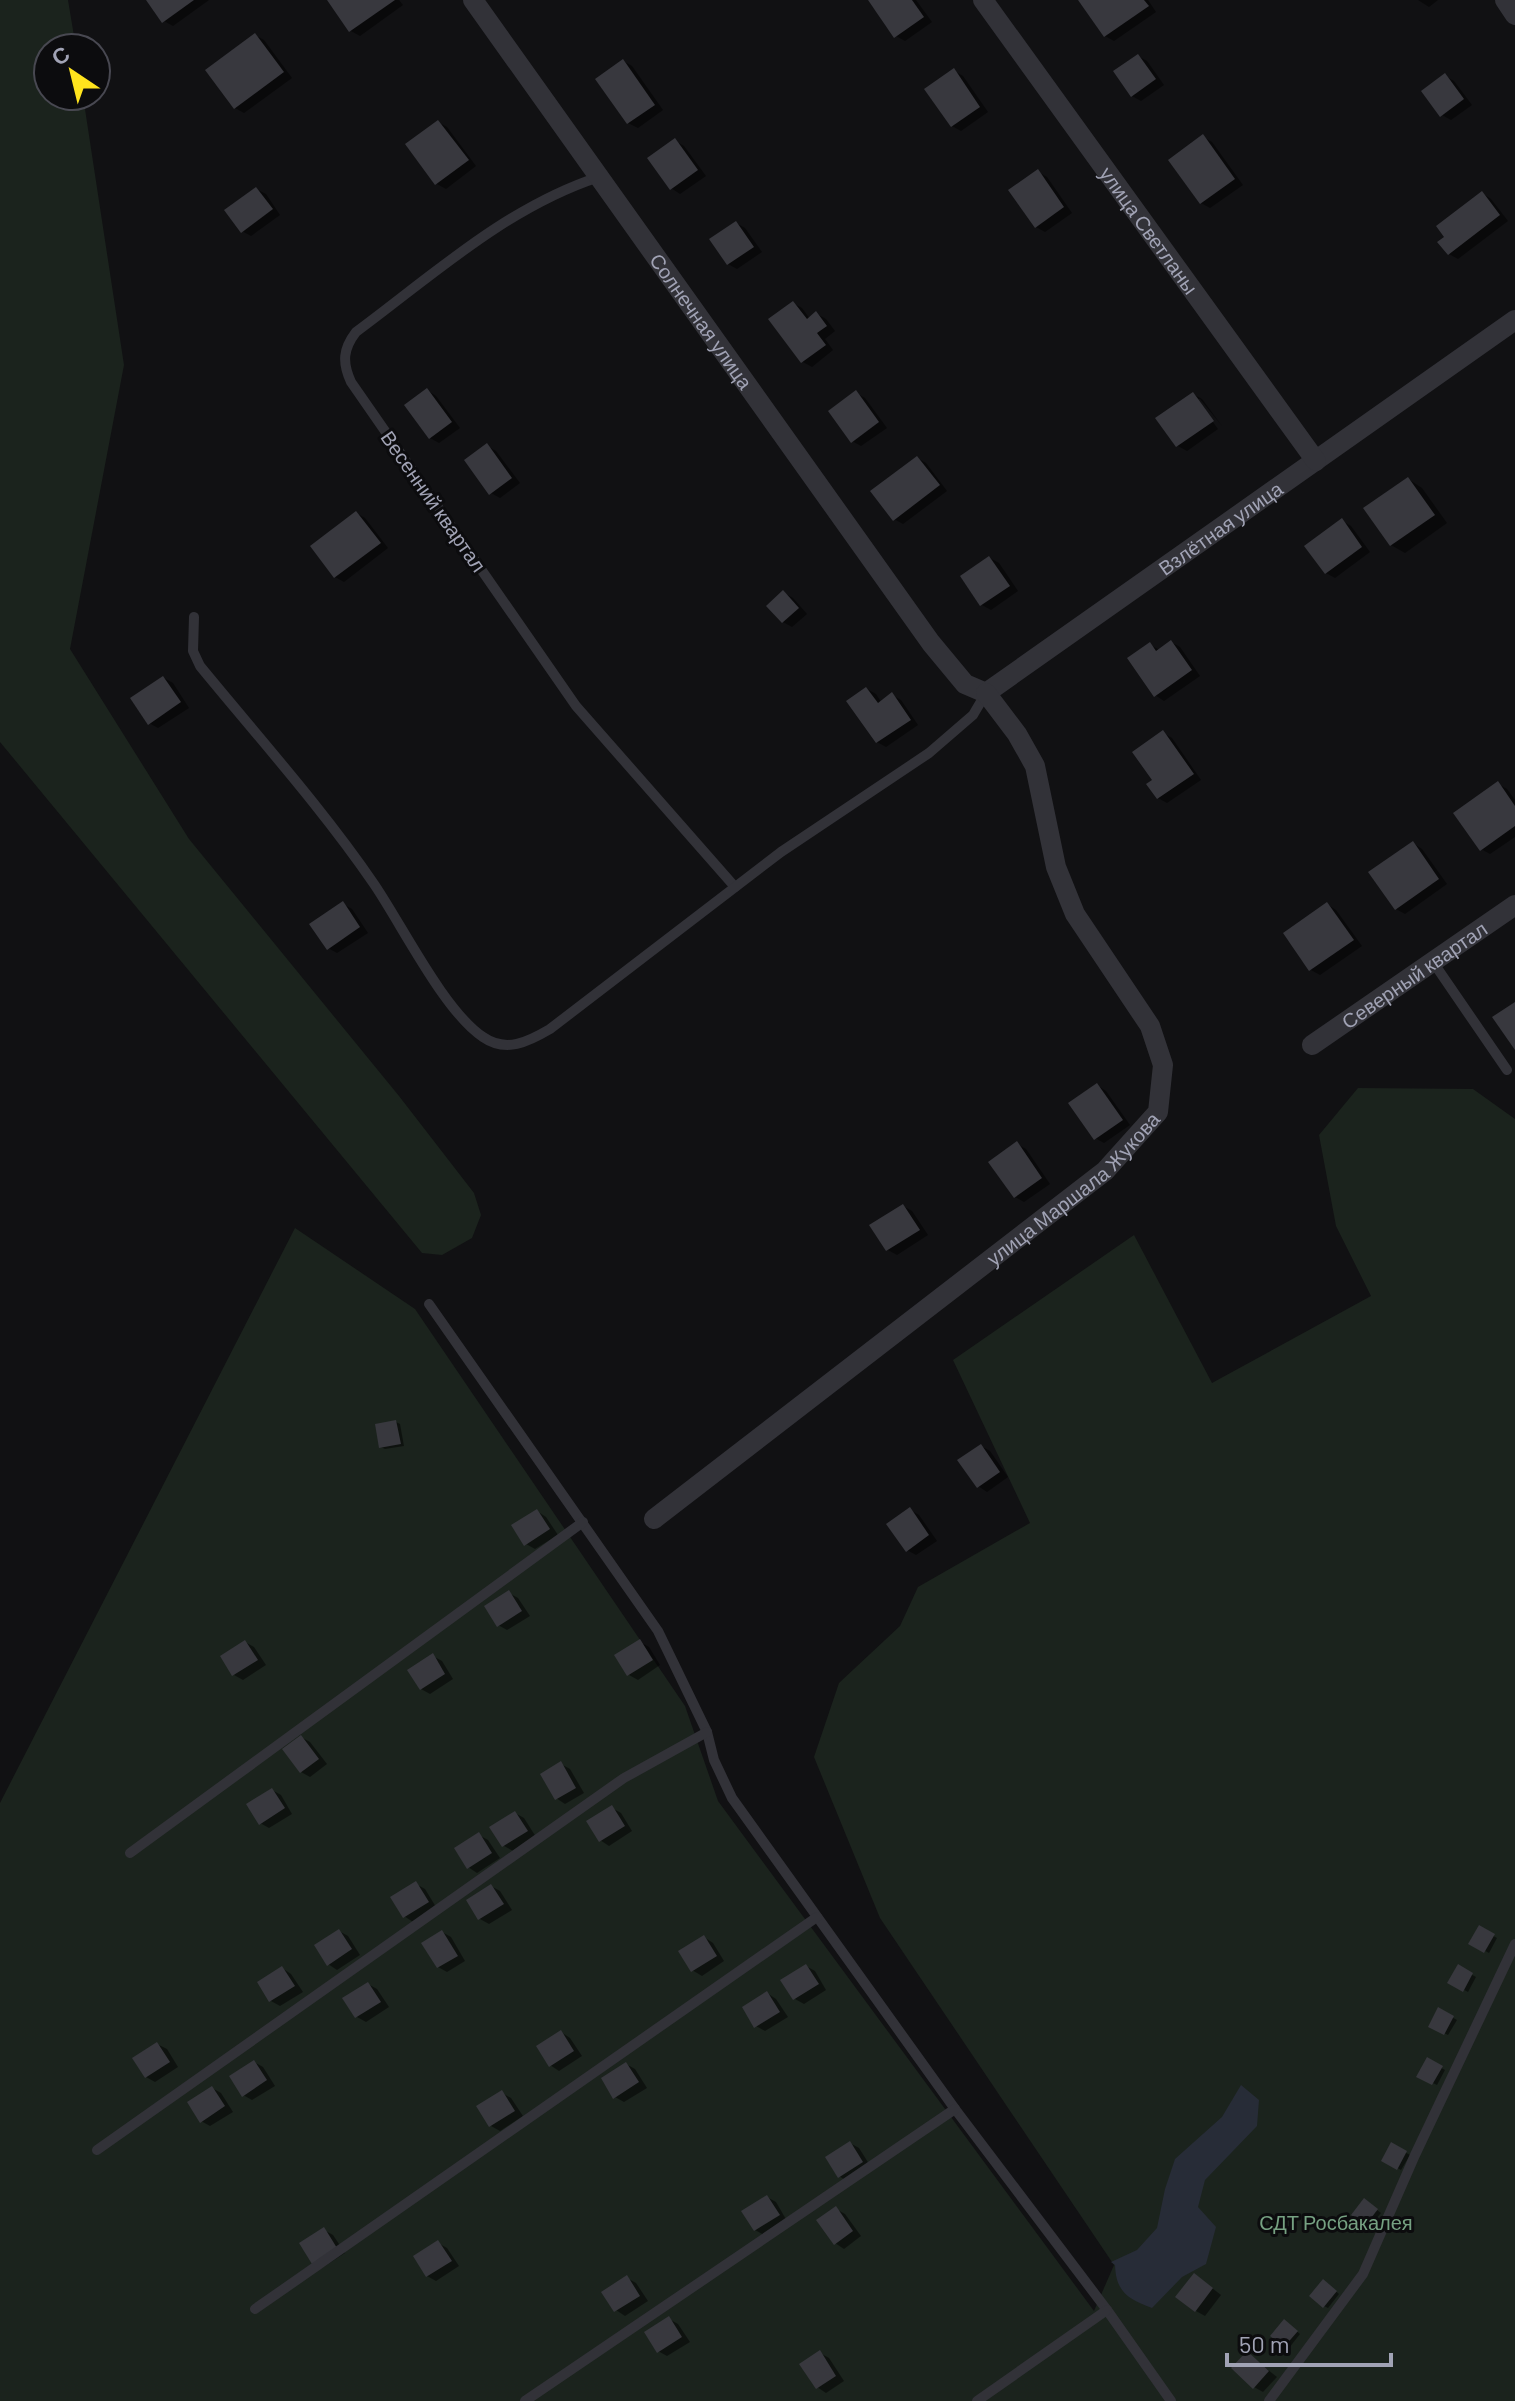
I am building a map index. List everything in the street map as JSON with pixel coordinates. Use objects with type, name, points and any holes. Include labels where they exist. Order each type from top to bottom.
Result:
[{"type":"street","name":"Солнечная улица","points":[[473,0],[931,643],[965,684],[986,693]]},
{"type":"street","name":"улица Светланы","points":[[983,0],[1316,461]]},
{"type":"street","points":[[1505,0],[1515,15]]},
{"type":"street","name":"Взлётная улица","points":[[986,693],[1515,320]]},
{"type":"street","name":"улица Маршала Жукова","points":[[654,1519],[1105,1171],[1158,1112],[1163,1065],[1150,1026],[1075,914],[1056,867],[1035,766],[1017,734],[986,693]]},
{"type":"street","name":"Северный квартал","points":[[1312,1045],[1515,905]]},
{"type":"lane","name":"Весенний квартал","points":[[599,177],[563,189],[512,217],[356,332],[344,353],[344,367],[351,382],[576,706],[735,887]]},
{"type":"lane","points":[[194,617],[193,651],[200,666],[352,853],[459,1015],[483,1037],[500,1045],[525,1044],[550,1029],[781,852],[929,753],[973,715],[986,693]]},
{"type":"lane","points":[[1433,962],[1507,1070]]},
{"type":"lane","points":[[429,1304],[658,1631],[707,1732],[714,1760],[732,1798],[955,2109],[1107,2310],[1165,2399]]},
{"type":"lane","points":[[130,1853],[583,1522]]},
{"type":"lane","points":[[97,2150],[624,1778],[707,1732]]},
{"type":"lane","points":[[255,2309],[817,1917]]},
{"type":"lane","points":[[1269,2401],[1363,2274],[1415,2155],[1515,1944]]},
{"type":"lane","points":[[525,2401],[955,2109]]},
{"type":"lane","points":[[977,2401],[1107,2310]]},
{"type":"green space","points":[[0,0],[68,0],[73,32],[32,32],[32,112],[85,112],[124,365],[70,649],[189,839],[399,1096],[474,1193],[481,1215],[472,1238],[442,1255],[422,1253],[0,742]]},
{"type":"green space","name":"СДТ Росбакалея","points":[[1358,1088],[1473,1089],[1515,1119],[1515,2401],[0,2401],[0,1803],[295,1228],[415,1309],[685,1706],[718,1801],[1094,2311],[1114,2265],[880,1918],[814,1757],[839,1683],[900,1626],[918,1587],[1030,1523],[953,1360],[1134,1235],[1212,1383],[1371,1296],[1336,1226],[1319,1135]]},
{"type":"shaded area","points":[[1241,2085],[1259,2100],[1257,2126],[1205,2180],[1198,2207],[1216,2227],[1206,2264],[1182,2277],[1152,2308],[1136,2301],[1121,2288],[1115,2265],[1111,2262],[1137,2250],[1157,2228],[1175,2159],[1222,2117]]},
{"type":"building","points":[[146,0],[194,0],[162,23]]},
{"type":"building","points":[[327,0],[395,0],[349,32]]},
{"type":"building","points":[[868,0],[912,0],[924,17],[894,38]]},
{"type":"building","points":[[1078,0],[1144,0],[1149,6],[1104,37]]},
{"type":"building","points":[[255,33],[284,72],[234,109],[205,70]]},
{"type":"building","points":[[1138,54],[1156,79],[1131,97],[1113,71]]},
{"type":"building","points":[[623,59],[655,105],[627,124],[595,79]]},
{"type":"building","points":[[954,68],[980,107],[951,127],[924,89]]},
{"type":"building","points":[[1445,73],[1464,99],[1440,117],[1421,91]]},
{"type":"building","points":[[438,120],[469,160],[435,185],[405,144]]},
{"type":"building","points":[[1203,134],[1235,179],[1200,204],[1168,160]]},
{"type":"building","points":[[675,138],[698,170],[670,190],[647,158]]},
{"type":"building","points":[[1038,169],[1064,207],[1035,228],[1008,190]]},
{"type":"building","points":[[256,187],[273,209],[241,233],[224,210]]},
{"type":"building","points":[[1482,191],[1500,215],[1448,255],[1437,242],[1444,237],[1436,226]]},
{"type":"building","points":[[736,221],[754,247],[727,265],[709,239]]},
{"type":"building","points":[[793,301],[807,319],[816,311],[827,326],[817,333],[826,345],[801,363],[768,319]]},
{"type":"building","points":[[427,388],[452,422],[429,439],[404,405]]},
{"type":"building","points":[[856,390],[879,422],[851,443],[828,411]]},
{"type":"building","points":[[1193,392],[1214,421],[1176,447],[1155,418]]},
{"type":"building","points":[[487,443],[512,478],[489,495],[464,460]]},
{"type":"building","points":[[917,456],[940,485],[893,521],[870,491]]},
{"type":"building","points":[[1408,477],[1435,515],[1390,546],[1363,508]]},
{"type":"building","points":[[356,511],[381,543],[334,578],[310,546]]},
{"type":"building","points":[[1342,518],[1362,547],[1325,574],[1304,546]]},
{"type":"building","points":[[989,556],[1010,586],[980,606],[960,576]]},
{"type":"building","points":[[783,590],[799,608],[782,623],[766,606]]},
{"type":"building","points":[[1171,640],[1192,670],[1154,697],[1127,658],[1150,642],[1156,651]]},
{"type":"building","points":[[163,676],[181,702],[148,725],[130,698]]},
{"type":"building","points":[[866,687],[878,703],[892,692],[911,720],[876,743],[846,701]]},
{"type":"building","points":[[1163,730],[1194,774],[1157,799],[1146,784],[1152,780],[1132,752]]},
{"type":"building","points":[[1498,781],[1515,806],[1515,826],[1480,851],[1453,813]]},
{"type":"building","points":[[1413,841],[1439,879],[1395,910],[1368,872]]},
{"type":"building","points":[[343,901],[360,927],[327,950],[309,924]]},
{"type":"building","points":[[1327,902],[1354,940],[1309,971],[1283,933]]},
{"type":"building","points":[[1515,1002],[1515,1050],[1492,1017]]},
{"type":"building","points":[[1097,1083],[1123,1120],[1094,1140],[1068,1103]]},
{"type":"building","points":[[1017,1141],[1042,1178],[1014,1198],[988,1162]]},
{"type":"building","points":[[903,1204],[920,1230],[886,1251],[869,1225]]},
{"type":"building","points":[[396,1420],[401,1444],[379,1448],[375,1424]]},
{"type":"building","points":[[981,1444],[1000,1472],[977,1488],[957,1460]]},
{"type":"building","points":[[910,1507],[929,1535],[906,1552],[886,1524]]},
{"type":"building","points":[[537,1509],[550,1529],[524,1546],[511,1525]]},
{"type":"building","points":[[509,1590],[522,1611],[497,1627],[484,1606]]},
{"type":"building","points":[[640,1639],[653,1660],[627,1676],[614,1655]]},
{"type":"building","points":[[245,1640],[258,1660],[232,1676],[220,1656]]},
{"type":"building","points":[[433,1653],[445,1674],[420,1690],[407,1670]]},
{"type":"building","points":[[301,1735],[319,1759],[300,1773],[282,1749]]},
{"type":"building","points":[[561,1761],[576,1788],[555,1800],[540,1774]]},
{"type":"building","points":[[272,1788],[285,1808],[259,1825],[246,1804]]},
{"type":"building","points":[[612,1805],[625,1826],[599,1842],[586,1821]]},
{"type":"building","points":[[515,1811],[528,1831],[502,1847],[489,1827]]},
{"type":"building","points":[[479,1832],[492,1853],[467,1869],[454,1848]]},
{"type":"building","points":[[416,1881],[429,1902],[403,1918],[390,1897]]},
{"type":"building","points":[[491,1884],[504,1904],[478,1920],[466,1900]]},
{"type":"building","points":[[1479,1925],[1495,1934],[1484,1953],[1468,1944]]},
{"type":"building","points":[[339,1929],[352,1949],[327,1966],[314,1945]]},
{"type":"building","points":[[442,1930],[458,1956],[437,1968],[421,1943]]},
{"type":"building","points":[[704,1935],[717,1956],[691,1972],[678,1951]]},
{"type":"building","points":[[806,1964],[819,1984],[793,2000],[780,1980]]},
{"type":"building","points":[[1458,1964],[1473,1973],[1463,1992],[1447,1983]]},
{"type":"building","points":[[282,1966],[295,1986],[269,2002],[257,1982]]},
{"type":"building","points":[[368,1982],[381,2002],[355,2018],[342,1998]]},
{"type":"building","points":[[767,1991],[780,2012],[754,2028],[742,2007]]},
{"type":"building","points":[[1438,2007],[1454,2016],[1444,2035],[1428,2027]]},
{"type":"building","points":[[561,2030],[574,2051],[549,2067],[536,2046]]},
{"type":"building","points":[[157,2042],[170,2062],[145,2078],[132,2058]]},
{"type":"building","points":[[1427,2057],[1443,2066],[1432,2085],[1416,2077]]},
{"type":"building","points":[[254,2060],[267,2080],[242,2097],[229,2076]]},
{"type":"building","points":[[626,2062],[639,2082],[613,2099],[601,2078]]},
{"type":"building","points":[[212,2086],[225,2106],[200,2123],[187,2102]]},
{"type":"building","points":[[502,2090],[515,2111],[489,2127],[476,2106]]},
{"type":"building","points":[[850,2141],[863,2162],[838,2178],[825,2157]]},
{"type":"building","points":[[1391,2142],[1407,2151],[1397,2170],[1381,2161]]},
{"type":"building","points":[[767,2195],[780,2215],[754,2231],[741,2211]]},
{"type":"building","points":[[1364,2198],[1378,2209],[1365,2226],[1351,2215]]},
{"type":"building","points":[[836,2206],[853,2231],[834,2245],[816,2220]]},
{"type":"building","points":[[324,2227],[337,2248],[312,2264],[299,2243]]},
{"type":"building","points":[[438,2240],[452,2261],[426,2277],[413,2256]]},
{"type":"building","points":[[1194,2273],[1213,2288],[1195,2312],[1175,2297]]},
{"type":"building","points":[[627,2275],[640,2296],[614,2312],[601,2292]]},
{"type":"building","points":[[1323,2279],[1337,2291],[1323,2308],[1309,2296]]},
{"type":"building","points":[[669,2316],[682,2337],[657,2353],[644,2332]]},
{"type":"building","points":[[1284,2319],[1298,2331],[1284,2347],[1270,2336]]},
{"type":"building","points":[[820,2350],[836,2376],[816,2389],[799,2364]]},
{"type":"building","points":[[1247,2351],[1269,2371],[1253,2389],[1231,2368]]}]
